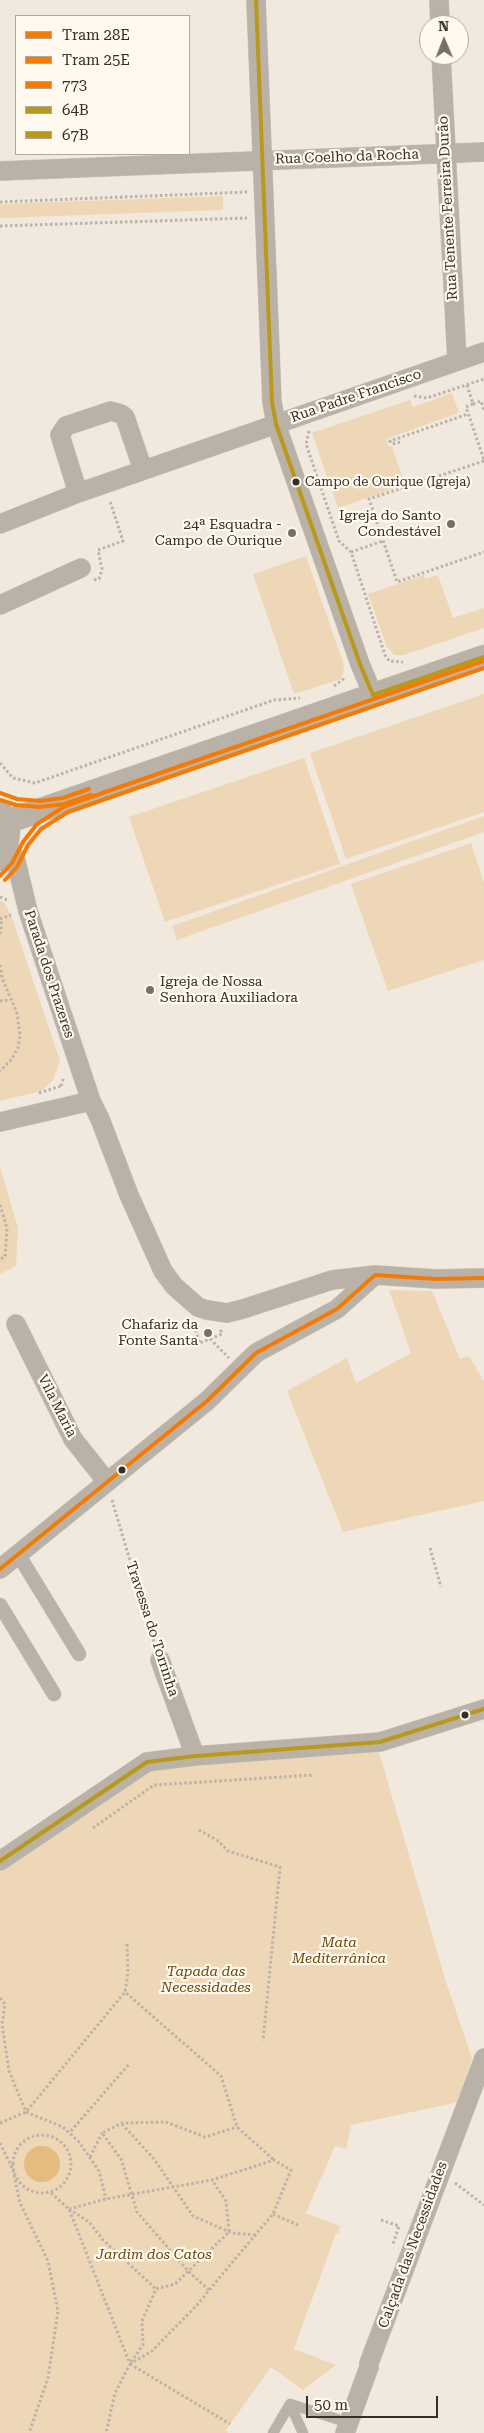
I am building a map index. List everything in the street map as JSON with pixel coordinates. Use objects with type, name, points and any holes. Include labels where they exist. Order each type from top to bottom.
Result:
[{"type":"street","points":[[256,0],[272,402],[276,424],[360,664],[373,695]]},
{"type":"street","points":[[438,0],[439,15]]},
{"type":"street","name":"Rua Tenente Ferreira Durão","points":[[441,65],[456,361]]},
{"type":"street","name":"Rua Coelho da Rocha","points":[[0,170],[484,152]]},
{"type":"street","name":"Rua Padre Francisco","points":[[0,524],[78,492],[484,352]]},
{"type":"street","points":[[78,492],[60,435],[66,426],[111,410],[122,414],[124,417],[143,470]]},
{"type":"street","points":[[0,605],[81,568]]},
{"type":"street","points":[[3,854],[8,830],[3,816],[484,657]]},
{"type":"street","name":"Parada dos Prazeres","points":[[3,854],[15,858],[28,911],[91,1101],[100,1119],[129,1195],[163,1271],[181,1295],[198,1307]]},
{"type":"street","points":[[0,1122],[91,1101]]},
{"type":"street","points":[[198,1307],[226,1313],[332,1280],[375,1275],[436,1279],[484,1278]]},
{"type":"street","points":[[0,1569],[207,1400],[265,1347],[337,1309],[375,1275]]},
{"type":"street","name":"Vila Maria","points":[[16,1324],[73,1439],[106,1482]]},
{"type":"street","points":[[18,1554],[79,1654]]},
{"type":"street","points":[[0,1606],[54,1694]]},
{"type":"street","name":"Travessa do Torrinha","points":[[160,1660],[195,1756]]},
{"type":"street","points":[[0,1861],[147,1762],[195,1756],[380,1742],[484,1709]]},
{"type":"street","name":"Calçada das Necessidades","points":[[347,2428],[440,2171],[484,2058]]},
{"type":"lane","points":[[290,2404],[347,2428]]},
{"type":"lane","points":[[273,2433],[290,2404]]},
{"type":"lane","points":[[290,2404],[302,2433]]},
{"type":"path","points":[[0,202],[247,192]]},
{"type":"path","points":[[0,226],[248,218]]},
{"type":"path","points":[[412,395],[427,398],[484,379]]},
{"type":"path","points":[[467,385],[473,404]]},
{"type":"path","points":[[484,410],[481,401],[466,407],[484,460],[369,500],[397,582],[484,552]]},
{"type":"path","points":[[400,442],[392,444],[390,441],[468,414]]},
{"type":"path","points":[[310,430],[306,444],[339,541],[351,552],[385,655],[389,661],[385,664]]},
{"type":"path","points":[[98,550],[123,541],[104,484]]},
{"type":"path","points":[[351,552],[383,541]]},
{"type":"path","points":[[333,687],[345,678]]},
{"type":"path","points":[[0,763],[13,778],[35,783],[274,700],[309,695]]},
{"type":"path","points":[[0,934],[2,919]]},
{"type":"path","points":[[0,964],[10,1000],[17,1013],[20,1036],[18,1048],[11,1060],[0,1071]]},
{"type":"path","points":[[0,1001],[10,1000]]},
{"type":"path","points":[[0,1206],[2,1219],[7,1228],[5,1257],[0,1259]]},
{"type":"path","points":[[198,1307],[193,1314],[199,1343],[210,1339],[240,1368]]},
{"type":"path","name":"Travessa do Torrinha","points":[[112,1501],[160,1660]]},
{"type":"path","points":[[430,1548],[441,1587]]},
{"type":"path","points":[[93,1828],[154,1785],[314,1776]]},
{"type":"path","points":[[199,1830],[217,1840],[228,1851],[280,1867],[263,2041]]},
{"type":"path","points":[[0,2124],[26,2112],[64,2062],[125,1992],[128,1973],[127,1944]]},
{"type":"path","points":[[125,1992],[221,2076],[237,2127],[274,2160],[291,2170],[273,2214],[256,2235],[197,2305],[152,2350],[130,2364]]},
{"type":"path","points":[[0,1998],[5,2004],[2,2024],[10,2072],[26,2112],[63,2127],[79,2142],[99,2171],[106,2199]]},
{"type":"path","points":[[71,2131],[130,2064]]},
{"type":"path","points":[[90,2157],[102,2133],[122,2123],[166,2122],[204,2137],[237,2127]]},
{"type":"path","points":[[122,2123],[154,2160],[193,2216],[229,2232],[256,2235]]},
{"type":"path","points":[[102,2133],[121,2158],[130,2195],[137,2212],[189,2272],[209,2290]]},
{"type":"path","points":[[0,2143],[13,2170],[20,2184],[27,2190],[43,2194],[51,2193],[65,2183],[72,2168],[69,2151],[57,2139],[41,2135],[25,2140],[15,2153],[13,2170],[20,2203],[48,2261],[58,2311],[48,2378],[29,2433]]},
{"type":"path","points":[[69,2208],[106,2199],[212,2180],[274,2160]]},
{"type":"path","points":[[440,2171],[484,2205]]},
{"type":"path","points":[[212,2180],[226,2201],[229,2232]]},
{"type":"path","points":[[51,2193],[89,2222],[103,2240],[156,2289]]},
{"type":"path","points":[[69,2208],[130,2364],[230,2424]]},
{"type":"path","points":[[273,2214],[300,2226]]},
{"type":"path","points":[[381,2220],[399,2226],[392,2245]]},
{"type":"path","points":[[156,2289],[175,2284],[229,2232]]},
{"type":"path","points":[[106,2433],[115,2393],[130,2364],[143,2345],[142,2321],[156,2289]]},
{"type":"green space","points":[[223,196],[223,210],[0,218],[0,204]]},
{"type":"green space","points":[[452,393],[459,413],[386,439],[389,447],[392,446],[405,485],[338,508],[312,433],[410,400],[413,407]]},
{"type":"green space","points":[[306,556],[344,665],[341,679],[294,694],[253,574]]},
{"type":"green space","points":[[424,575],[425,579],[438,575],[453,618],[484,608],[484,628],[404,655],[394,655],[387,647],[368,594]]},
{"type":"green space","points":[[484,694],[484,812],[346,859],[310,753]]},
{"type":"green space","points":[[304,758],[340,864],[165,922],[129,817]]},
{"type":"green space","points":[[484,816],[484,832],[177,940],[172,926]]},
{"type":"green space","points":[[471,843],[484,882],[484,960],[388,991],[351,884]]},
{"type":"green space","points":[[0,901],[4,902],[11,915],[60,1061],[53,1080],[41,1091],[0,1101]]},
{"type":"green space","points":[[0,1167],[18,1228],[16,1266],[0,1274]]},
{"type":"green space","points":[[389,1290],[432,1291],[460,1359],[469,1356],[484,1381],[484,1501],[343,1532],[287,1391],[347,1358],[356,1383],[411,1353]]},
{"type":"green space","name":"Tapada das Necessidades","points":[[379,1752],[446,1982],[472,2058],[459,2102],[351,2125],[346,2149],[335,2146],[306,2213],[340,2226],[294,2349],[336,2365],[303,2390],[271,2367],[226,2430],[228,2433],[0,2433],[0,1872],[152,1769]]},
{"type":"shaded area","points":[[42,2146],[49,2147],[55,2151],[59,2157],[59,2171],[55,2177],[49,2181],[42,2182],[35,2181],[29,2177],[25,2171],[24,2164],[25,2157],[29,2151],[35,2147]]},
{"type":"tram line","name":"28E","points":[[0,876],[12,863],[23,842],[37,824],[65,806],[484,661]]},
{"type":"tram line","name":"25E","points":[[5,880],[17,867],[28,845],[41,829],[68,812],[484,668]]},
{"type":"tram line","name":"28E","points":[[0,793],[17,799],[40,801],[63,798],[89,789]]},
{"type":"tram line","name":"25E","points":[[0,800],[16,805],[40,807],[64,804],[91,795]]},
{"type":"transit line","name":"64B","points":[[256,0],[272,402],[276,424],[360,664],[373,695],[484,657]]},
{"type":"transit line","name":"773","points":[[0,1569],[207,1401],[256,1353],[337,1309],[375,1275],[436,1279],[484,1278]]},
{"type":"transit line","name":"67B","points":[[0,1861],[147,1762],[195,1756],[380,1742],[484,1709]]},
{"type":"place","name":"Campo de Ourique (Igreja)","points":[[296,482]]},
{"type":"place","name":"Igreja do Santo Condestável","points":[[451,524]]},
{"type":"place","name":"24ª Esquadra - Campo de Ourique","points":[[292,533]]},
{"type":"place","name":"Igreja de Nossa Senhora Auxiliadora","points":[[150,990]]},
{"type":"place","name":"Chafariz da Fonte Santa","points":[[208,1333]]},
{"type":"park label","name":"Mata Mediterrânica","points":[[339,1952]]},
{"type":"park label","name":"Jardim dos Catos","points":[[154,2255]]}]
